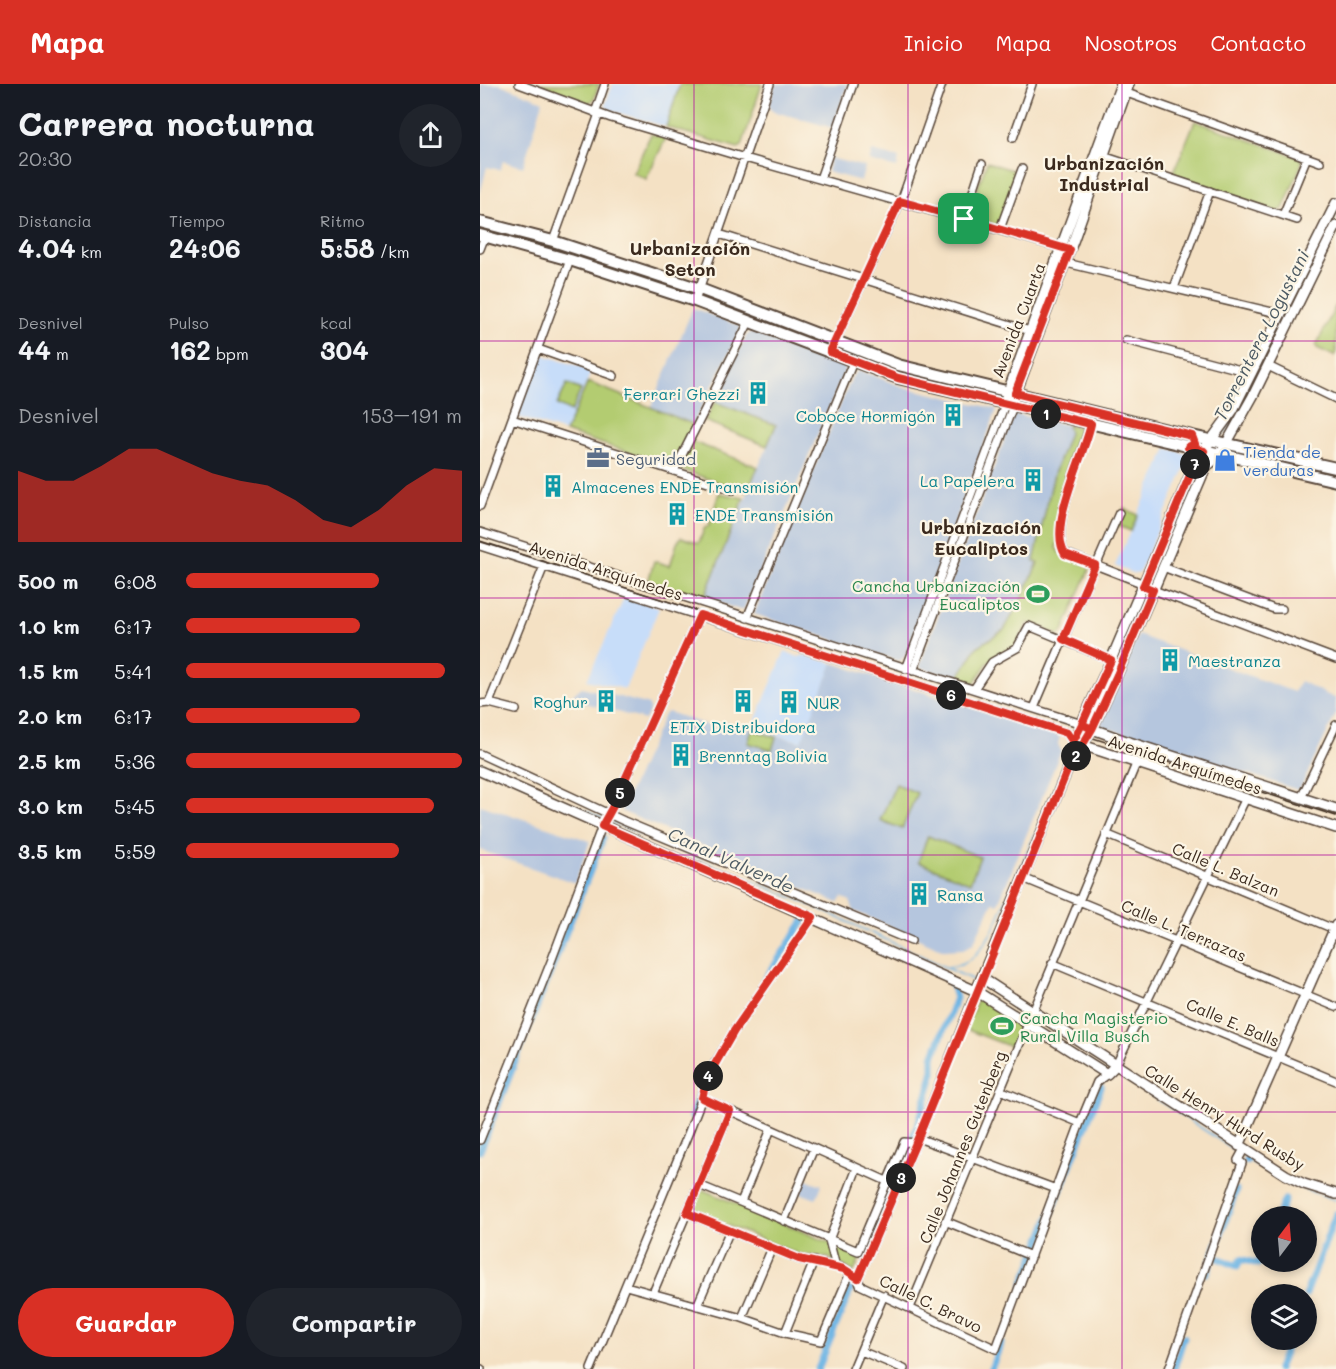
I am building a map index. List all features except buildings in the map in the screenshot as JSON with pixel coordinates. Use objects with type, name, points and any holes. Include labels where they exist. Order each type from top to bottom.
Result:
[{"type":"main road","points":[[480,222],[553,241],[700,289],[898,365],[1226,444],[1336,468]]},
{"type":"main road","points":[[483,235],[570,260],[695,301],[898,378],[1336,481]]},
{"type":"main road","points":[[1188,447],[1195,444],[1192,436]]},
{"type":"main road","points":[[1235,458],[1234,451],[1239,447]]},
{"type":"street","points":[[519,84],[597,113],[745,158],[1066,249]]},
{"type":"street","points":[[553,241],[605,84]]},
{"type":"street","points":[[695,301],[770,84]]},
{"type":"street","points":[[820,179],[853,84]]},
{"type":"street","points":[[830,352],[900,201],[942,84]]},
{"type":"street","points":[[1012,138],[1032,84]]},
{"type":"street","points":[[1124,88],[1320,162]]},
{"type":"street","name":"Avenida Cuarta","points":[[1011,392],[1103,156],[1124,88]]},
{"type":"street","name":"Avenida Cuarta","points":[[1066,249],[1124,88]]},
{"type":"street","points":[[1103,156],[1297,220]]},
{"type":"street","points":[[1283,215],[1307,157]]},
{"type":"street","points":[[964,219],[982,164]]},
{"type":"street","points":[[1000,229],[1022,169]]},
{"type":"street","points":[[1174,288],[1210,191]]},
{"type":"street","points":[[1087,726],[1111,660],[1196,461],[1233,410],[1336,203]]},
{"type":"street","points":[[858,1278],[917,1140],[1078,744],[1117,675],[1206,467],[1220,455],[1226,444],[1268,366],[1336,226]]},
{"type":"street","points":[[719,234],[1030,331]]},
{"type":"street","points":[[480,249],[483,235]]},
{"type":"street","points":[[480,506],[570,260]]},
{"type":"street","points":[[1061,262],[1281,314]]},
{"type":"street","name":"Avenida Cuarta","points":[[910,670],[1009,405],[1030,331],[1061,262]]},
{"type":"street","points":[[674,471],[749,322]]},
{"type":"street","points":[[1126,340],[1252,373]]},
{"type":"street","points":[[538,349],[614,376]]},
{"type":"street","points":[[747,618],[853,362]]},
{"type":"street","points":[[1268,366],[1336,399]]},
{"type":"street","points":[[1094,412],[1072,476],[1062,518],[1060,539],[1061,549],[1065,554],[1336,659]]},
{"type":"street","points":[[512,419],[733,490]]},
{"type":"street","points":[[1034,708],[1119,513]]},
{"type":"street","name":"Avenida Arquímedes","points":[[480,532],[1034,708],[1336,809]]},
{"type":"street","name":"Avenida Arquímedes","points":[[480,546],[1067,733],[1078,744],[1336,828]]},
{"type":"street","points":[[489,703],[544,566]]},
{"type":"street","points":[[1163,567],[1274,609],[1282,609]]},
{"type":"street","points":[[480,1140],[605,820],[700,615]]},
{"type":"street","points":[[974,689],[992,662],[1017,648],[1029,626],[1111,660]]},
{"type":"street","points":[[480,704],[489,703],[516,710]]},
{"type":"street","points":[[1300,798],[1336,725]]},
{"type":"street","points":[[480,754],[605,820],[976,991],[1107,1074]]},
{"type":"street","name":"Calle Johannes Gutenberg","points":[[909,1308],[1136,764]]},
{"type":"street","points":[[480,771],[911,941]]},
{"type":"street","points":[[945,1221],[1031,1256],[1097,1082],[1116,1065],[1245,800]]},
{"type":"street","name":"Calle L. Balzan","points":[[1106,834],[1335,928]]},
{"type":"street","name":"Calle L. Terrazas","points":[[1023,878],[1336,1007]]},
{"type":"street","points":[[591,1369],[702,1098],[707,1078],[734,1031],[813,917]]},
{"type":"street","points":[[1168,1369],[1240,1161],[1242,1147],[1335,928]]},
{"type":"street","name":"Calle E. Balls","points":[[1052,963],[1336,1081]]},
{"type":"street","name":"Calle Henry Hurd Rusby","points":[[982,978],[1242,1147],[1304,1184],[1336,1194]]},
{"type":"street","points":[[1000,1090],[1080,1123]]},
{"type":"street","points":[[702,1098],[897,1186]]},
{"type":"street","points":[[653,1293],[730,1111]]},
{"type":"street","points":[[741,1202],[771,1129]]},
{"type":"street","points":[[699,1185],[858,1251],[904,1142],[917,1140],[1056,1189]]},
{"type":"street","points":[[784,1221],[814,1148]]},
{"type":"street","points":[[836,1267],[829,1240],[857,1168]]},
{"type":"street","name":"Calle C. Bravo","points":[[687,1213],[799,1259],[836,1267],[850,1273],[858,1278],[860,1284],[996,1349],[1031,1256]]},
{"type":"street","points":[[697,1306],[730,1230]]},
{"type":"street","points":[[741,1318],[772,1248]]},
{"type":"street","points":[[785,1333],[814,1262]]},
{"type":"street","points":[[626,1286],[741,1318],[785,1333],[821,1341],[850,1273]]},
{"type":"street","points":[[853,1369],[884,1296]]},
{"type":"street","points":[[861,1351],[904,1369]]},
{"type":"shaded area","points":[[480,84],[500,84],[543,101],[523,167],[503,161],[500,170],[487,167],[480,194]]},
{"type":"shaded area","points":[[613,84],[762,84],[742,146],[738,148],[609,110],[605,105]]},
{"type":"shaded area","points":[[775,84],[848,84],[833,128],[772,111],[769,106]]},
{"type":"shaded area","points":[[872,151],[899,158],[897,168],[869,161]]},
{"type":"shaded area","points":[[830,158],[865,167],[861,181],[827,172]]},
{"type":"shaded area","points":[[693,308],[740,326],[740,332],[693,424],[651,407]]},
{"type":"shaded area","points":[[752,331],[843,364],[846,368],[744,609],[740,610],[704,598],[776,425],[715,402],[746,336]]},
{"type":"shaded area","points":[[538,355],[592,370],[565,432],[518,417],[516,413]]},
{"type":"shaded area","points":[[859,370],[903,387],[997,409],[906,656],[899,661],[754,614],[852,377]]},
{"type":"shaded area","name":"La Papelera","points":[[1014,414],[1067,425],[1069,433],[1054,474],[1035,560],[1038,562],[1021,600],[1004,630],[977,647],[958,678],[952,678],[919,667]]},
{"type":"shaded area","points":[[1167,448],[1187,454],[1189,459],[1140,571],[1138,574],[1132,573],[1115,566]]},
{"type":"shaded area","points":[[625,596],[659,608],[625,689],[587,680]]},
{"type":"shaded area","points":[[1138,635],[1294,692],[1300,681],[1336,699],[1336,714],[1300,789],[1101,726],[1100,723]]},
{"type":"shaded area","name":"NUR","points":[[785,651],[798,657],[805,655],[833,663],[802,742],[752,728]]},
{"type":"shaded area","points":[[833,663],[1060,736],[1058,744],[1061,751],[998,904],[993,902],[973,944],[963,949],[944,950],[854,911],[850,901],[842,897],[838,903],[621,811],[664,715],[668,712],[722,730],[726,722],[801,742]]},
{"type":"shaded area","name":"Roghur","points":[[582,687],[649,705],[650,710],[645,720],[568,698]]},
{"type":"shaded area","points":[[480,805],[590,841],[575,883],[480,850]]},
{"type":"shaded area","points":[[805,1179],[822,1185],[816,1199],[800,1193]]},
{"type":"green space","points":[[539,84],[599,84],[594,99],[589,103]]},
{"type":"green space","points":[[680,84],[762,84],[742,146],[738,148],[666,127]]},
{"type":"green space","points":[[1195,121],[1301,158],[1302,163],[1283,209],[1276,212],[1172,176]]},
{"type":"green space","points":[[651,134],[666,138],[646,179],[633,173]]},
{"type":"green space","points":[[987,162],[1018,172],[998,225],[967,217]]},
{"type":"green space","points":[[480,225],[546,243],[692,291],[690,295],[480,231]]},
{"type":"green space","points":[[705,296],[826,342],[825,346],[703,300]]},
{"type":"green space","points":[[1336,305],[1336,352],[1334,356],[1316,346]]},
{"type":"green space","points":[[841,348],[1003,394],[1003,399],[900,376],[839,352]]},
{"type":"green space","points":[[588,382],[695,425],[672,466],[565,432]]},
{"type":"green space","points":[[567,384],[581,390],[571,412],[557,405]]},
{"type":"green space","points":[[715,402],[776,425],[767,446],[705,421]]},
{"type":"green space","points":[[1067,425],[1078,427],[1079,447],[1062,510],[1057,548],[1063,556],[1090,568],[1062,633],[1059,635],[1028,623],[1016,646],[988,662],[974,683],[958,678],[977,647],[1004,630],[1038,563],[1034,561],[1054,474],[1069,433]]},
{"type":"green space","points":[[693,442],[758,467],[747,492],[682,470],[680,466]]},
{"type":"green space","points":[[719,493],[744,498],[704,598],[648,582],[654,561],[670,566],[681,537],[699,543],[704,529],[709,525]]},
{"type":"green space","points":[[1124,508],[1138,515],[1131,531],[1119,526],[1115,527]]},
{"type":"green space","points":[[752,730],[776,737],[772,750],[748,743]]},
{"type":"green space","points":[[896,784],[917,793],[902,829],[880,820]]},
{"type":"green space","points":[[928,836],[980,857],[970,883],[918,862]]},
{"type":"green space","points":[[979,996],[1021,1022],[1023,1027],[1014,1048],[965,1029]]},
{"type":"green space","points":[[701,1189],[861,1256],[854,1272],[829,1258],[798,1254],[692,1211]]},
{"type":"waterway","name":"Torrentera Logustani","points":[[1223,436],[1247,398],[1336,214]]},
{"type":"waterway","name":"Torrentera Logustani","points":[[1150,583],[1199,470],[1209,458]]},
{"type":"waterway","name":"Torrentera Logustani","points":[[1115,666],[1145,594]]},
{"type":"waterway","name":"Torrentera Logustani","points":[[1089,722],[1109,679]]},
{"type":"waterway","name":"Canal Valverde","points":[[480,763],[604,819]]},
{"type":"waterway","name":"Torrentera Logustani","points":[[948,967],[964,963],[975,955],[993,930],[1062,771]]},
{"type":"waterway","name":"Canal Valverde","points":[[608,821],[820,909],[973,980]]},
{"type":"waterway","points":[[480,1151],[603,838]]},
{"type":"waterway","points":[[763,983],[806,918]]},
{"type":"waterway","points":[[895,1178],[919,1122],[933,1075],[933,1057],[956,998],[952,984]]},
{"type":"waterway","points":[[692,1117],[703,1078],[712,1063]]},
{"type":"waterway","name":"Canal Valverde","points":[[1118,1073],[1236,1151]]},
{"type":"waterway","points":[[1023,1285],[1101,1087]]},
{"type":"waterway","name":"Canal Valverde","points":[[1247,1159],[1289,1184],[1336,1200]]},
{"type":"waterway","points":[[864,1256],[892,1188]]},
{"type":"waterway","points":[[1207,1273],[1236,1190]]},
{"type":"waterway","points":[[1282,1206],[1285,1200]]},
{"type":"waterway","points":[[1310,1284],[1336,1214]]},
{"type":"waterway","points":[[1213,1256],[1237,1266],[1241,1259],[1251,1262]]},
{"type":"waterway","points":[[818,1369],[853,1284]]},
{"type":"waterway","points":[[1174,1369],[1184,1337]]},
{"type":"waterway","points":[[991,1369],[1001,1343]]},
{"type":"waterway","points":[[1278,1369],[1285,1350]]},
{"type":"tram line","points":[[480,541],[1336,816]]},
{"type":"place","name":"Ferrari Ghezzi","points":[[758,393]]},
{"type":"place","name":"Coboce Hormigón","points":[[953,415]]},
{"type":"place","name":"Seguridad","points":[[598,458]]},
{"type":"place","name":"Tienda de verduras","points":[[1225,460]]},
{"type":"place","name":"La Papelera","points":[[1033,480]]},
{"type":"place","name":"Almacenes ENDE Transmisión","points":[[553,486]]},
{"type":"place","name":"ENDE Transmisión","points":[[677,514]]},
{"type":"place","name":"Cancha Urbanización Eucaliptos","points":[[1038,594]]},
{"type":"place","name":"Maestranza","points":[[1170,660]]},
{"type":"place","name":"Roghur","points":[[606,701]]},
{"type":"place","name":"ETIX Distribuidora","points":[[743,701]]},
{"type":"place","name":"NUR","points":[[789,702]]},
{"type":"place","name":"Brenntag Bolivia","points":[[681,755]]},
{"type":"place","name":"Ransa","points":[[919,894]]},
{"type":"place","name":"Cancha Magisterio Rural Villa Busch","points":[[1002,1026]]},
{"type":"district","name":"Urbanización Industrial","points":[[1104,173]]},
{"type":"district","name":"Urbanización Seton","points":[[690,258]]},
{"type":"district","name":"Urbanización Eucaliptos","points":[[981,537]]},
{"type":"route","points":[[964,219],[900,201],[830,352],[898,378],[1091,424],[1072,476],[1062,518],[1060,545],[1065,554],[1095,565],[1063,639],[1111,660],[1082,724],[1092,729],[1067,771],[918,1138],[858,1278],[844,1269],[799,1259],[687,1213],[730,1111],[702,1098],[707,1078],[734,1031],[813,917],[602,826],[700,615],[1067,733],[1073,742],[1082,724],[1092,729],[1153,590],[1143,586],[1196,461],[1204,451],[1188,447],[1195,444],[1196,441],[1192,436],[1015,393],[1070,250],[964,219]]}]
